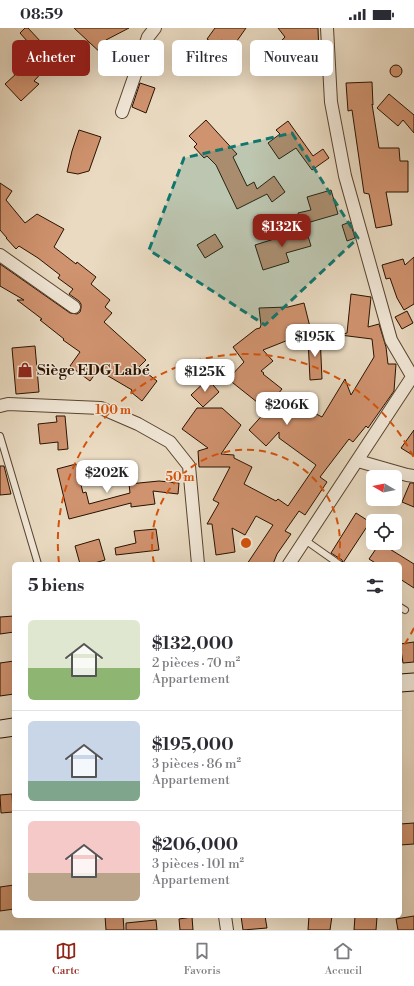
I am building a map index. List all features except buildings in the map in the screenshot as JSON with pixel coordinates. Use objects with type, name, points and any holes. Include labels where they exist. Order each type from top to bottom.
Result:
[{"type":"street","points":[[122,112],[148,37],[155,28]]},
{"type":"street","points":[[291,562],[413,375],[391,340],[345,176],[331,102],[327,28]]},
{"type":"street","points":[[0,255],[74,307]]},
{"type":"street","points":[[0,406],[8,404],[101,408],[138,424],[170,442],[189,466],[198,562]]},
{"type":"street","points":[[358,461],[414,476]]},
{"type":"street","points":[[402,683],[414,682]]},
{"type":"street","points":[[0,729],[12,727]]},
{"type":"street","points":[[225,918],[227,930]]},
{"type":"lane","points":[[0,436],[37,562]]},
{"type":"lane","points":[[305,540],[336,562]]},
{"type":"highlighted area","points":[[292,133],[358,238],[265,325],[149,250],[184,158]]},
{"type":"place","name":"Siège EDG Labé","points":[[25,370]]}]
